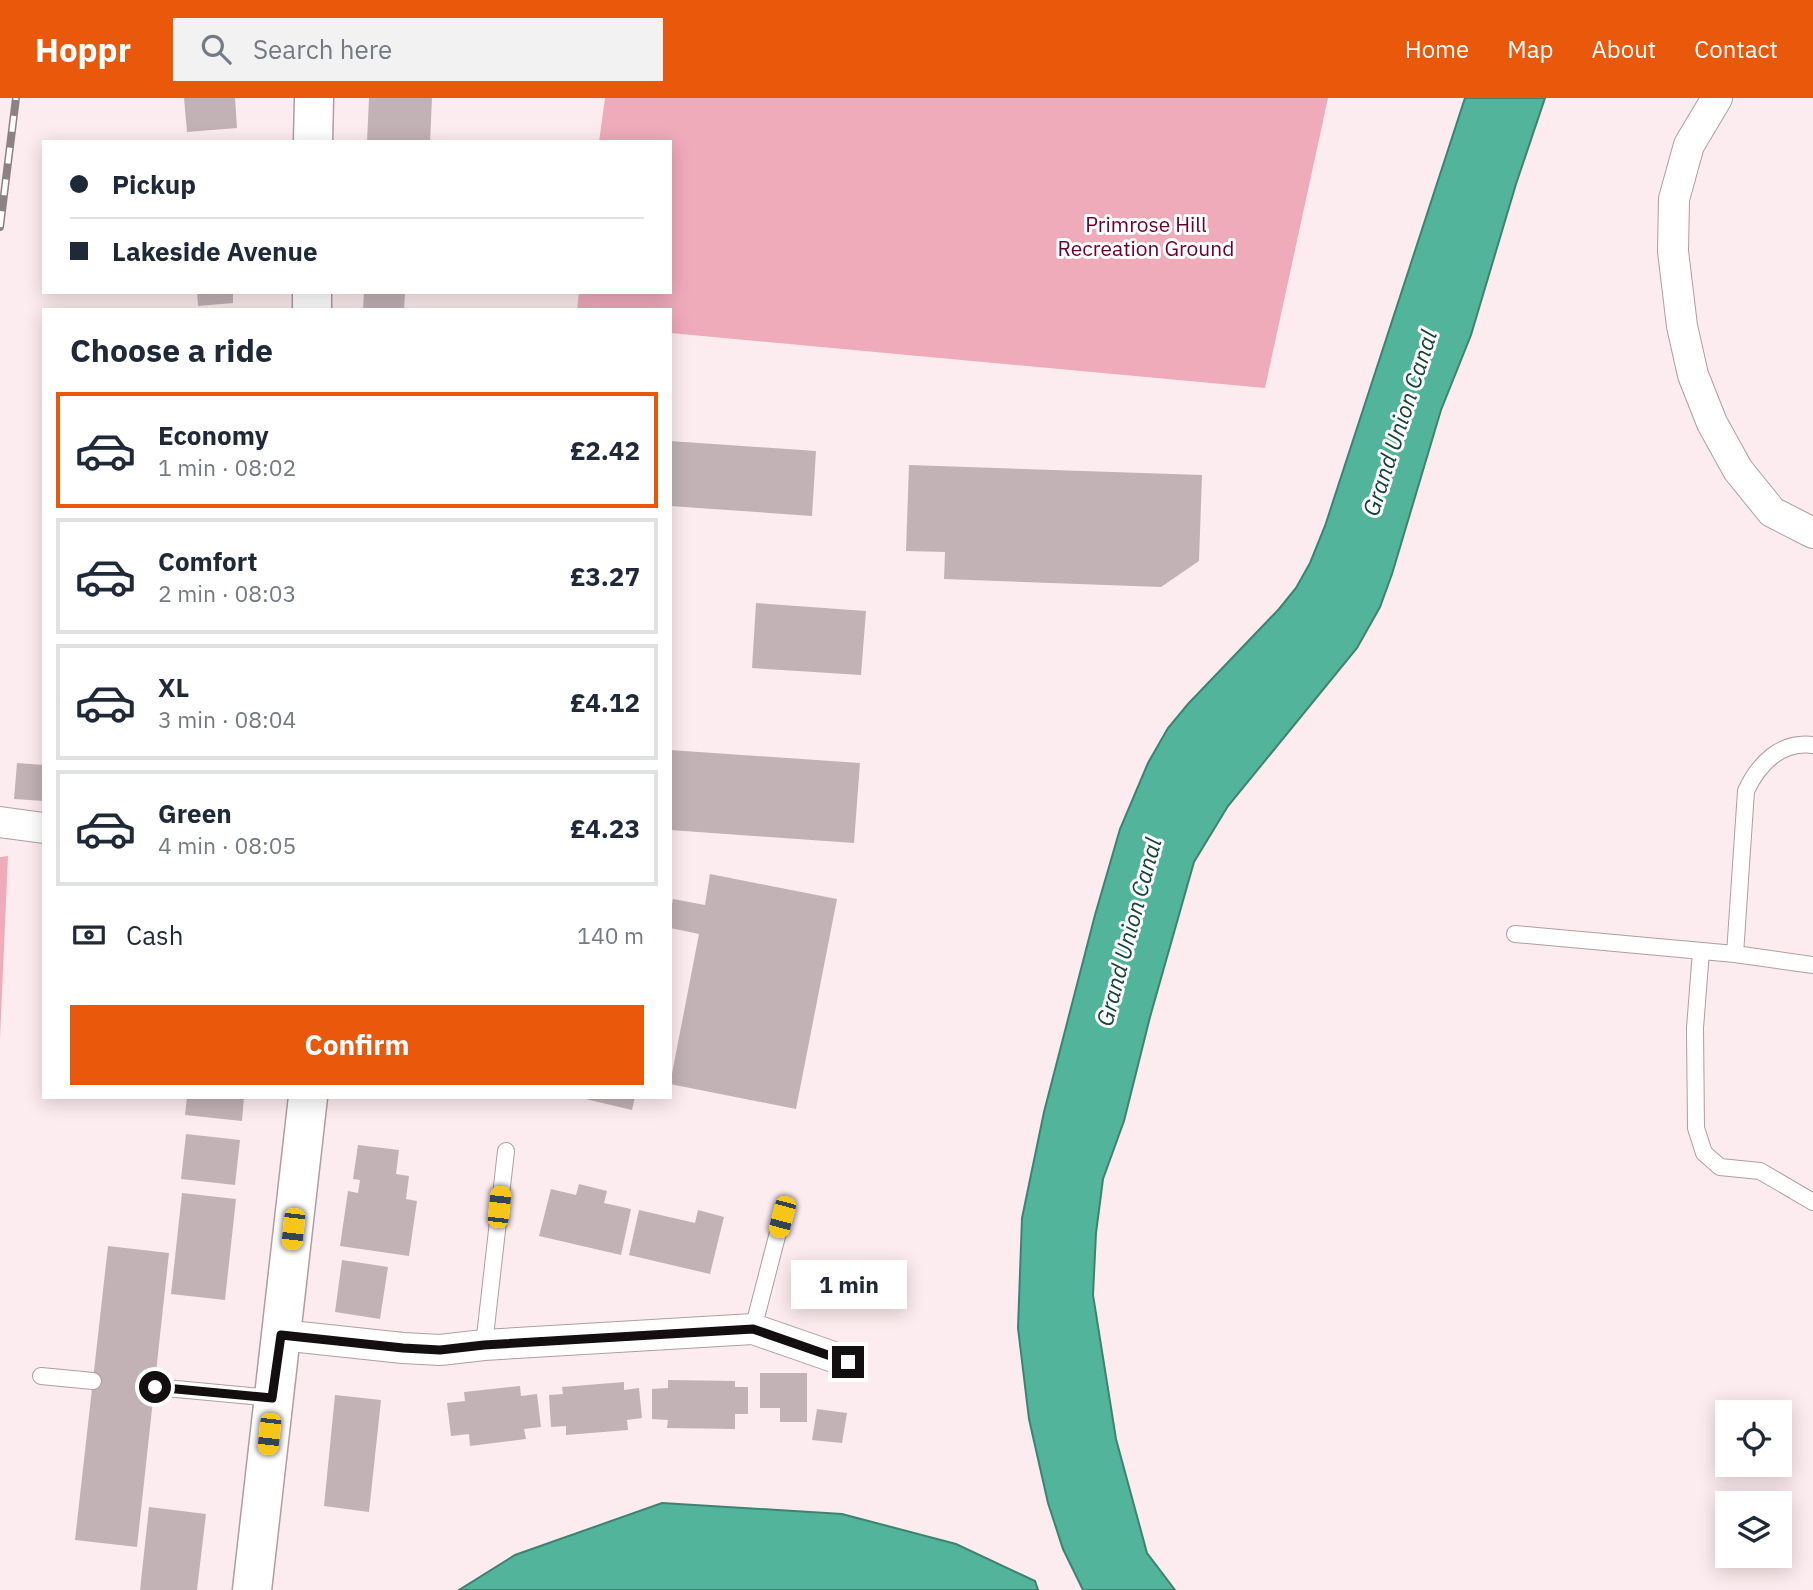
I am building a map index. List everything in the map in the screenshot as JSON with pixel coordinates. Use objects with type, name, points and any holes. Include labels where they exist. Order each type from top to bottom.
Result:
[{"type":"street","points":[[313,140],[314,98]]},
{"type":"street","points":[[1717,98],[1689,145],[1674,199],[1673,251],[1682,326],[1693,375],[1712,424],[1738,470],[1772,512],[1813,533]]},
{"type":"street","points":[[0,822],[42,828]]},
{"type":"street","points":[[252,1590],[308,1099]]},
{"type":"street","points":[[281,1335],[440,1350],[753,1329],[848,1362]]},
{"type":"lane","points":[[1735,954],[1746,791],[1755,773],[1784,747],[1799,743],[1813,745]]},
{"type":"lane","points":[[1515,934],[1735,954],[1813,965]]},
{"type":"lane","points":[[1701,951],[1695,1028],[1696,1128],[1704,1153],[1720,1167],[1759,1171],[1813,1202]]},
{"type":"lane","points":[[484,1345],[506,1151]]},
{"type":"lane","points":[[753,1329],[782,1217]]},
{"type":"lane","points":[[41,1376],[93,1381]]},
{"type":"lane","points":[[155,1387],[272,1398]]},
{"type":"green space","name":"Primrose Hill Recreation Ground","points":[[605,98],[1328,98],[1265,388],[672,333],[672,308],[577,308],[579,294],[672,294],[672,140],[599,140]]},
{"type":"green space","points":[[8,856],[0,1039],[0,857]]},
{"type":"water","name":"Grand Union Canal","points":[[1465,98],[1545,98],[1471,335],[1441,410],[1392,574],[1380,607],[1357,648],[1228,806],[1194,862],[1124,1121],[1103,1179],[1096,1233],[1093,1295],[1116,1439],[1147,1553],[1175,1590],[1083,1590],[1063,1549],[1048,1503],[1029,1419],[1018,1328],[1022,1218],[1044,1112],[1120,829],[1148,763],[1168,728],[1279,609],[1296,588],[1310,563],[1325,526]]},
{"type":"water","points":[[662,1503],[842,1514],[956,1544],[1035,1581],[1038,1590],[459,1590],[515,1555]]},
{"type":"building","points":[[184,98],[235,98],[237,128],[187,132]]},
{"type":"building","points":[[369,98],[432,98],[430,140],[367,140]]},
{"type":"building","points":[[197,294],[233,294],[233,303],[198,306]]},
{"type":"building","points":[[364,294],[405,294],[404,308],[363,308]]},
{"type":"building","points":[[672,441],[816,451],[812,516],[672,506]]},
{"type":"building","points":[[909,465],[1202,475],[1199,561],[1161,587],[944,579],[945,552],[906,551]]},
{"type":"building","points":[[756,603],[866,611],[861,675],[752,668]]},
{"type":"building","points":[[672,750],[860,763],[854,843],[672,830]]},
{"type":"building","points":[[17,763],[42,765],[42,801],[14,799]]},
{"type":"building","points":[[710,874],[837,899],[796,1109],[672,1084],[699,934],[672,928],[672,904],[673,899],[705,905]]},
{"type":"building","points":[[187,1099],[244,1099],[242,1121],[185,1115]]},
{"type":"building","points":[[585,1099],[635,1099],[632,1110]]},
{"type":"building","points":[[186,1134],[240,1140],[235,1185],[181,1179]]},
{"type":"building","points":[[358,1145],[399,1150],[396,1174],[409,1176],[406,1199],[417,1201],[409,1256],[340,1246],[348,1191],[358,1193],[360,1180],[353,1179]]},
{"type":"building","points":[[579,1184],[607,1191],[604,1203],[631,1209],[621,1255],[539,1236],[551,1189],[576,1195]]},
{"type":"building","points":[[182,1193],[236,1199],[225,1300],[171,1294]]},
{"type":"building","points":[[639,1210],[695,1223],[698,1210],[724,1217],[710,1274],[629,1255]]},
{"type":"building","points":[[108,1246],[169,1253],[137,1547],[75,1540]]},
{"type":"building","points":[[342,1260],[388,1267],[380,1319],[335,1312]]},
{"type":"building","points":[[760,1373],[807,1373],[807,1422],[780,1422],[780,1408],[760,1408]]},
{"type":"building","points":[[668,1380],[735,1381],[735,1387],[748,1387],[748,1414],[735,1414],[735,1429],[667,1428],[668,1420],[652,1419],[652,1389],[668,1388]]},
{"type":"building","points":[[624,1382],[624,1390],[639,1388],[642,1418],[627,1420],[628,1430],[566,1435],[566,1426],[551,1427],[549,1395],[563,1394],[562,1387]]},
{"type":"building","points":[[520,1386],[521,1396],[537,1394],[541,1427],[524,1429],[526,1439],[470,1446],[469,1434],[451,1436],[447,1403],[465,1401],[464,1392]]},
{"type":"building","points":[[335,1395],[381,1400],[369,1512],[324,1506]]},
{"type":"building","points":[[817,1409],[847,1413],[842,1443],[812,1440]]},
{"type":"building","points":[[149,1507],[206,1514],[197,1590],[140,1590]]},
{"type":"railway","points":[[0,227],[16,98]]},
{"type":"route","points":[[155,1387],[272,1398],[281,1335],[440,1350],[753,1329],[848,1362]]}]
